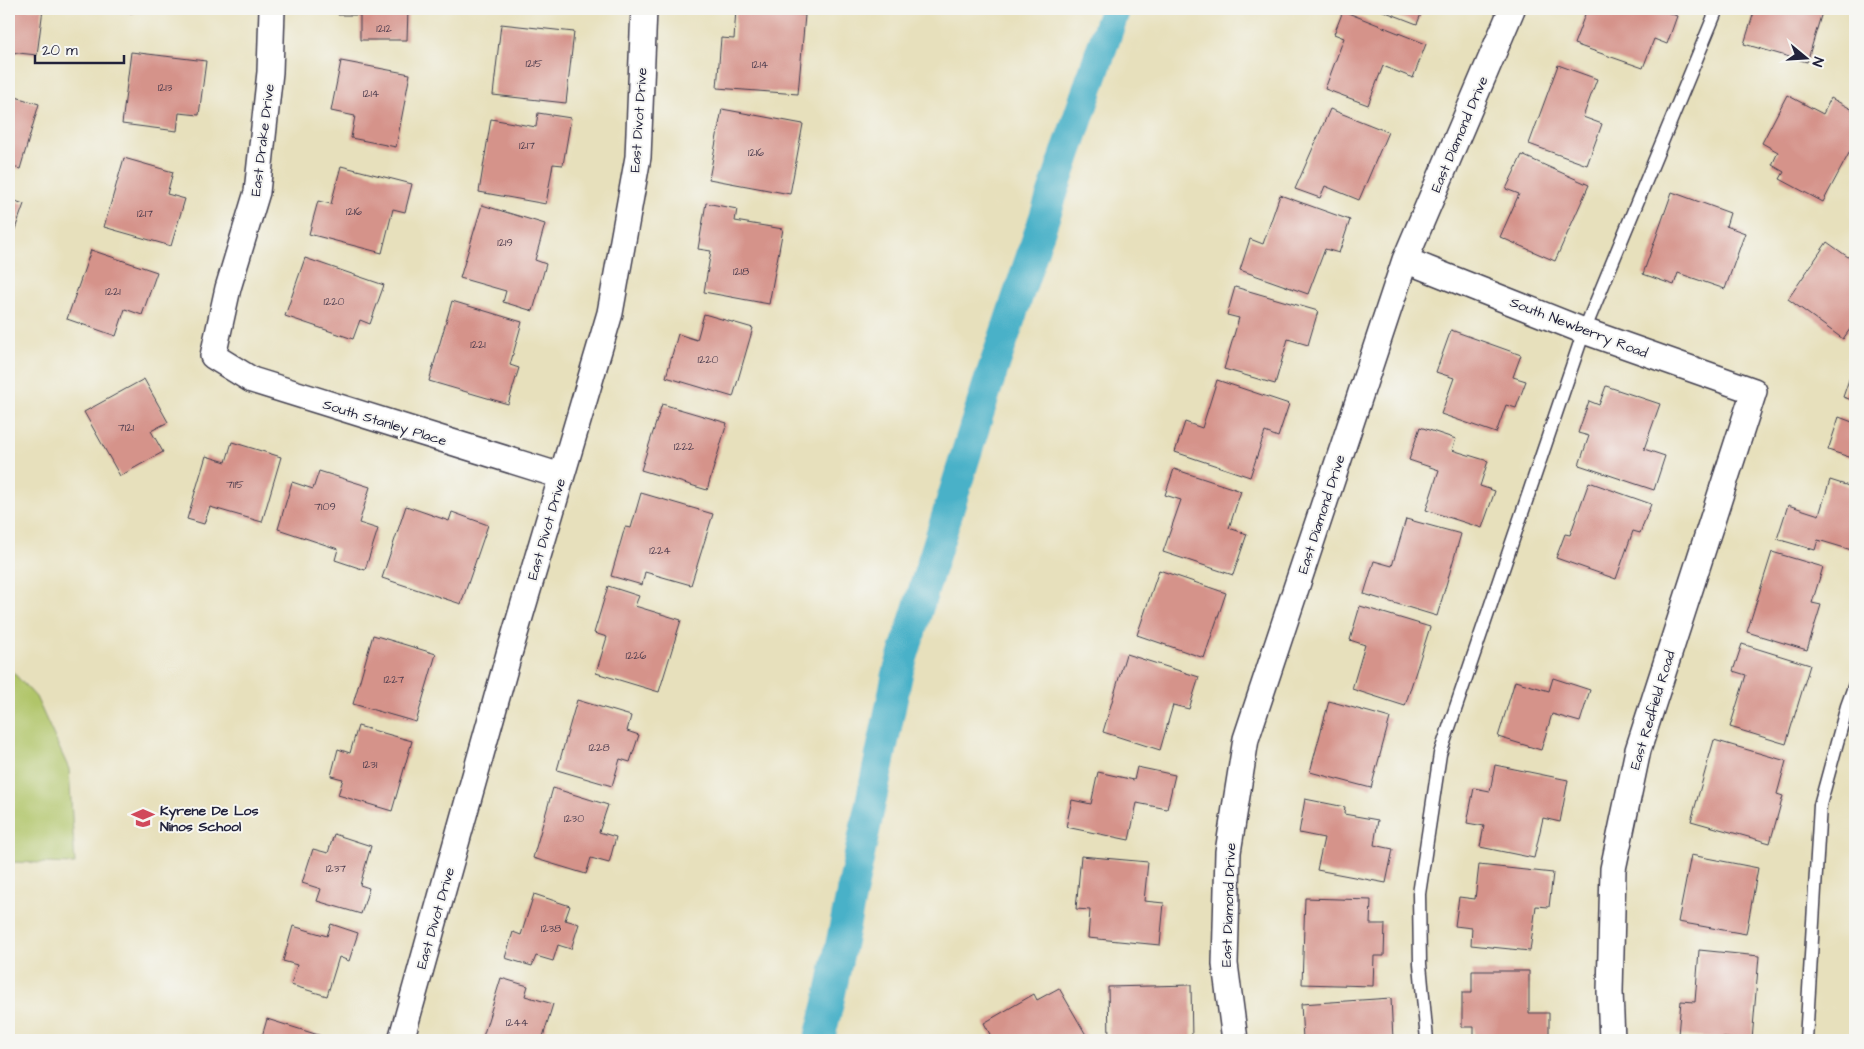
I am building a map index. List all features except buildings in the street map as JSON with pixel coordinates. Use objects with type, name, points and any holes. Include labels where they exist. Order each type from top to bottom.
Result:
[{"type":"street","name":"East Drake Drive","points":[[213,356],[228,288],[257,192],[270,72],[272,9]]},
{"type":"street","name":"East Divot Drive","points":[[401,1040],[561,476],[610,313],[638,158],[644,9]]},
{"type":"street","name":"East Diamond Drive","points":[[1235,1040],[1225,964],[1228,852],[1246,739],[1405,260],[1512,9]]},
{"type":"street","name":"South Newberry Road","points":[[1405,260],[1584,331],[1754,391]]},
{"type":"street","name":"South Stanley Place","points":[[213,356],[252,380],[561,476]]},
{"type":"street","name":"East Redfield Road","points":[[1612,1040],[1610,992],[1614,869],[1638,750],[1754,391]]},
{"type":"lane","points":[[1427,1040],[1420,964],[1419,894],[1440,754],[1584,331],[1717,9]]},
{"type":"lane","points":[[1806,1040],[1820,805],[1847,706],[1855,684]]},
{"type":"green space","points":[[9,668],[36,697],[69,769],[75,864],[9,862]]},
{"type":"waterway","points":[[819,1040],[898,672],[987,387],[1115,9]]},
{"type":"place","name":"Kyrene De Los Ninos School","points":[[143,818]]}]
